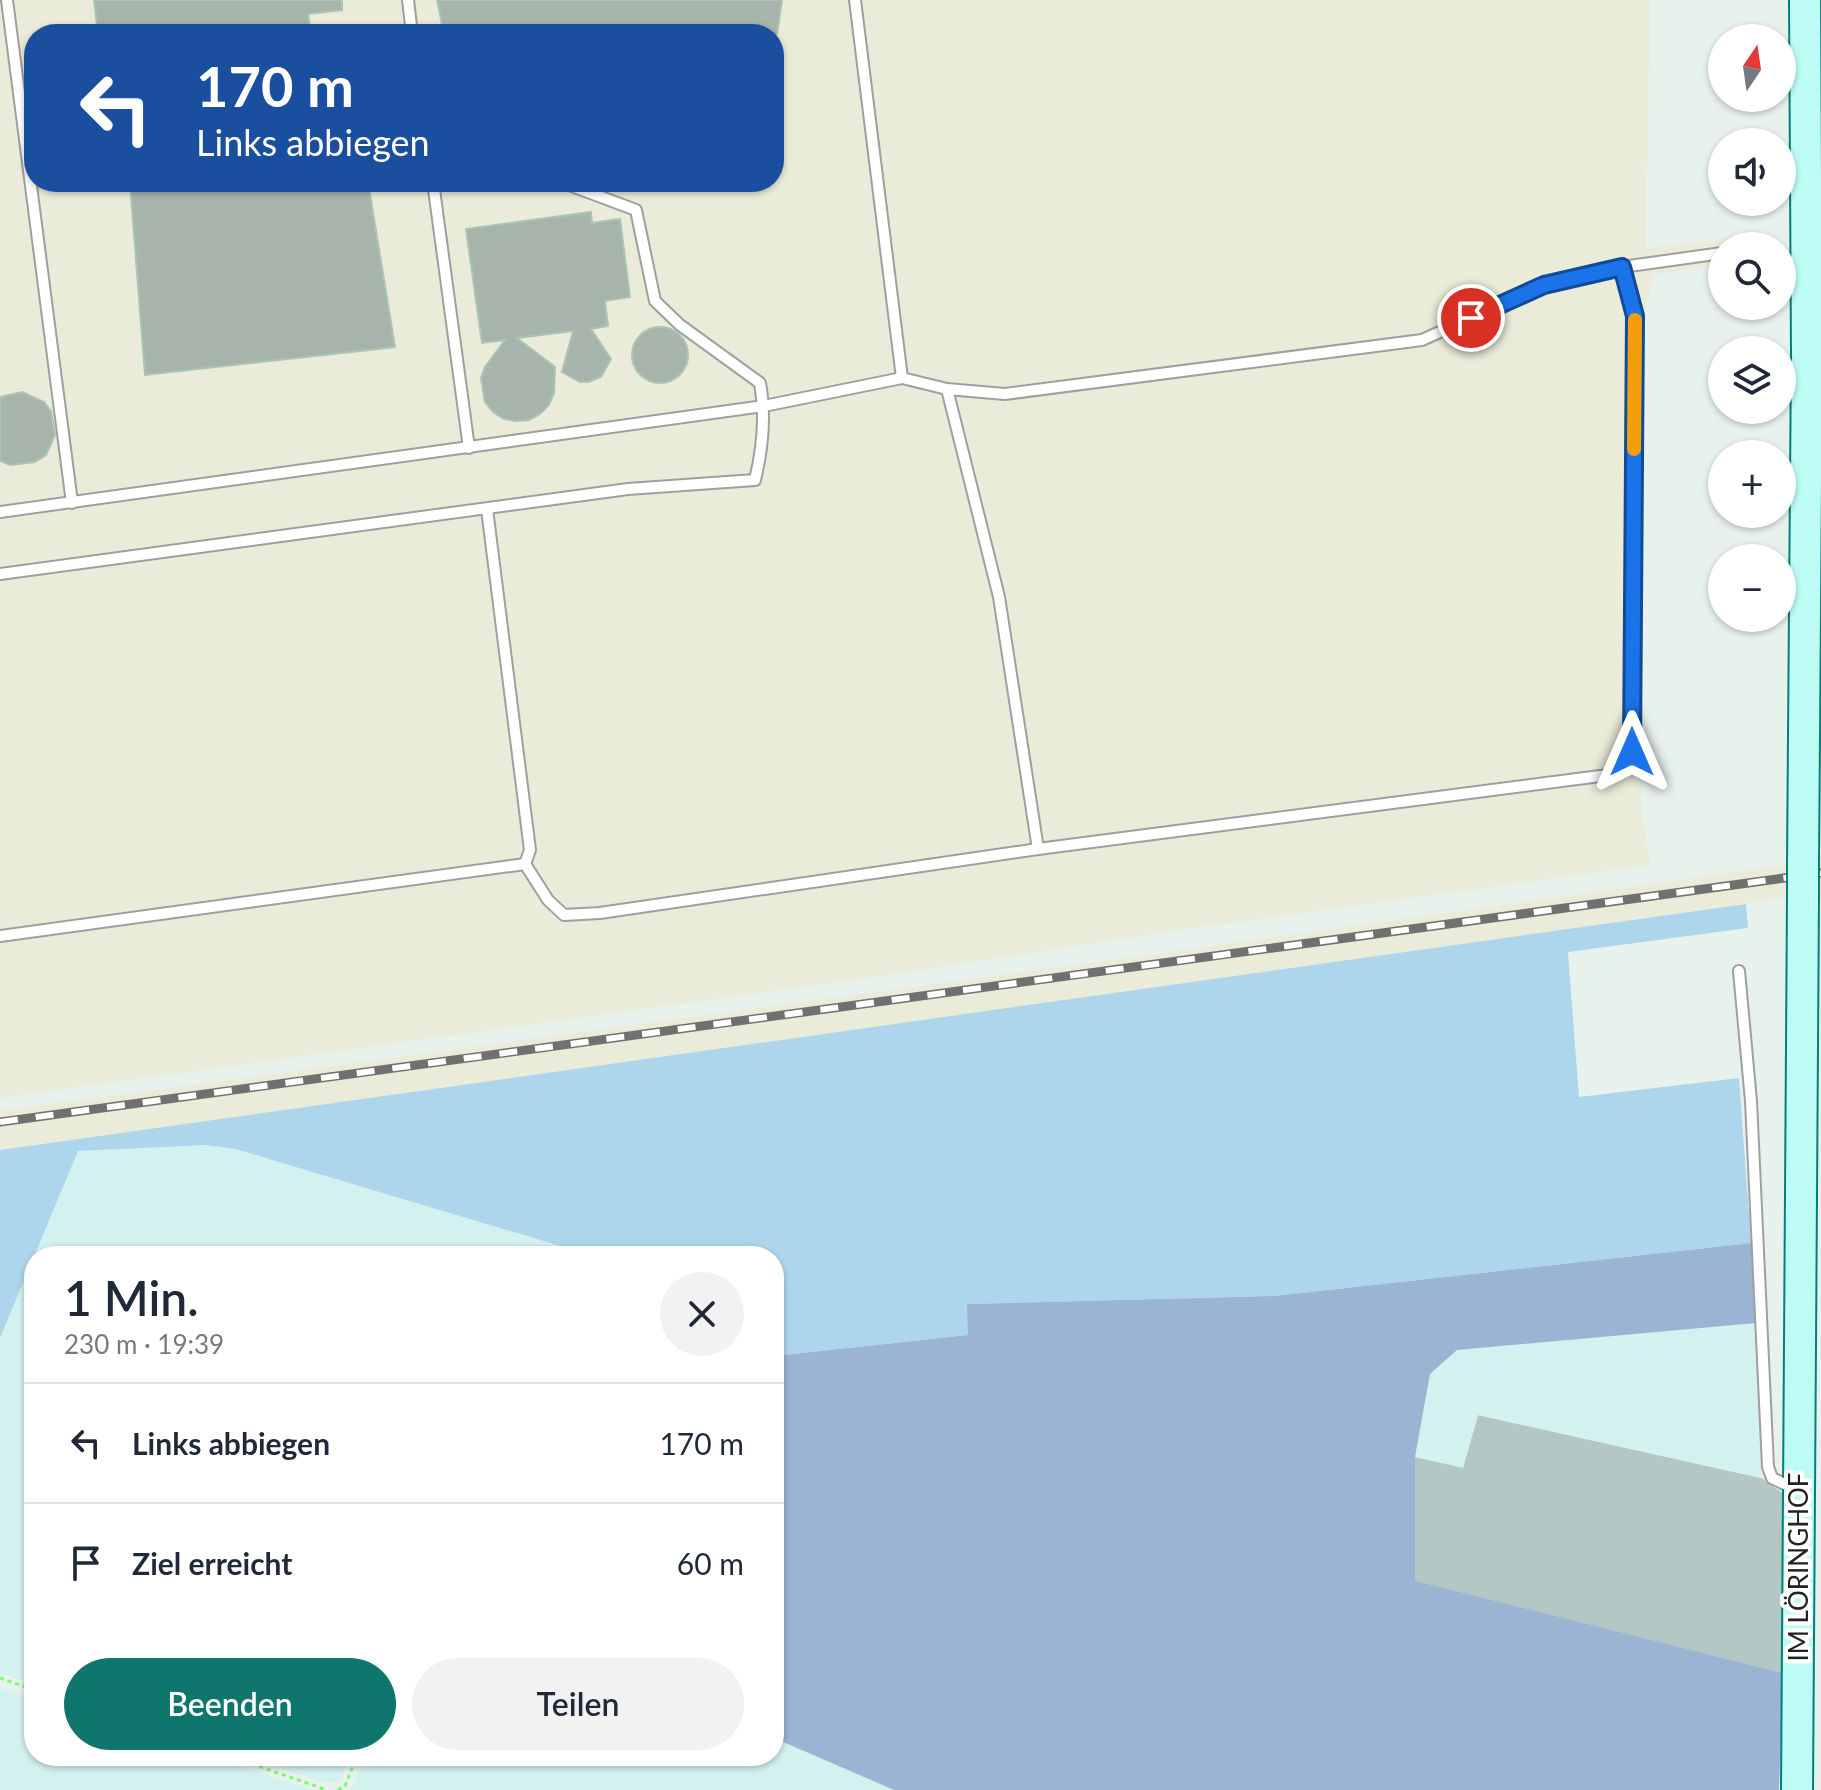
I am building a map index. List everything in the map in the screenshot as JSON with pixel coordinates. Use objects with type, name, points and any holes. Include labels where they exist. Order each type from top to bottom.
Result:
[{"type":"street","name":"IM LÖRINGHOF","points":[[1797,1790],[1807,370],[1805,0]]},
{"type":"lane","points":[[7,0],[24,116]]},
{"type":"lane","points":[[408,0],[411,24]]},
{"type":"lane","points":[[855,0],[902,378]]},
{"type":"lane","points":[[35,192],[72,503]]},
{"type":"lane","points":[[434,192],[469,448]]},
{"type":"lane","points":[[0,574],[628,489],[755,480],[762,450],[764,406],[760,383],[680,325],[655,301],[636,210],[588,192]]},
{"type":"lane","points":[[0,512],[764,406],[902,378],[947,389],[1005,394],[1422,340],[1544,285],[1622,267],[1708,255]]},
{"type":"lane","points":[[525,864],[548,900],[564,915],[600,913],[1038,849],[1608,775],[1627,767],[1632,752],[1635,316],[1622,267]]},
{"type":"lane","points":[[947,389],[999,597],[1038,849]]},
{"type":"lane","points":[[487,509],[530,850],[525,864]]},
{"type":"lane","points":[[0,936],[525,864]]},
{"type":"lane","points":[[1739,971],[1751,1101],[1768,1467],[1772,1478],[1799,1490]]},
{"type":"path","points":[[0,1678],[24,1686]]},
{"type":"path","points":[[258,1766],[327,1790]]},
{"type":"path","points":[[338,1790],[345,1786],[353,1766]]},
{"type":"shaded area","points":[[0,0],[1650,0],[1646,248],[1708,241],[1708,268],[1654,274],[1642,321],[1641,802],[1650,865],[1174,931],[869,978],[0,1098]]},
{"type":"shaded area","points":[[1821,864],[1821,897],[1783,898],[1165,988],[0,1150],[0,1111],[1163,953],[1783,865]]},
{"type":"shaded area","points":[[1746,904],[1748,928],[1568,952],[1579,1097],[1739,1078],[1751,1243],[1274,1296],[968,1304],[968,1335],[784,1355],[784,1246],[560,1246],[236,1149],[206,1145],[78,1151],[38,1246],[24,1246],[24,1280],[0,1338],[0,1150]]},
{"type":"shaded area","points":[[206,1145],[236,1149],[560,1246],[38,1246],[78,1151]]},
{"type":"shaded area","points":[[1751,1243],[1756,1323],[1457,1350],[1430,1374],[1415,1457],[1415,1581],[1783,1673],[1779,1790],[894,1790],[784,1742],[784,1355],[968,1335],[967,1304],[1274,1296]]},
{"type":"shaded area","points":[[24,1280],[24,1681],[0,1673],[0,1338]]},
{"type":"shaded area","points":[[1756,1323],[1761,1478],[1478,1415],[1463,1468],[1415,1457],[1430,1375],[1457,1350]]},
{"type":"shaded area","points":[[1478,1415],[1761,1478],[1787,1496],[1783,1673],[1414,1582],[1415,1457],[1463,1467]]},
{"type":"shaded area","points":[[0,1688],[24,1696],[24,1766],[240,1766],[314,1790],[0,1790]]},
{"type":"shaded area","points":[[784,1742],[894,1790],[351,1790],[361,1766],[784,1766]]},
{"type":"shaded area","points":[[276,1766],[346,1766],[339,1783],[323,1782]]},
{"type":"building","points":[[94,0],[342,0],[342,10],[308,14],[310,24],[97,24]]},
{"type":"building","points":[[437,0],[782,0],[778,24],[442,24]]},
{"type":"building","points":[[131,192],[370,192],[395,347],[145,375]]},
{"type":"building","points":[[591,212],[592,223],[620,219],[630,297],[605,301],[608,326],[591,329],[611,359],[601,377],[580,382],[562,372],[573,331],[517,338],[555,367],[554,393],[549,405],[529,420],[504,419],[485,402],[481,378],[485,367],[505,340],[482,343],[466,229]]},
{"type":"building","points":[[660,327],[680,335],[688,355],[680,375],[660,383],[640,375],[632,355],[640,335]]},
{"type":"building","points":[[22,392],[44,402],[51,411],[55,435],[46,455],[35,462],[10,465],[0,461],[0,397]]},
{"type":"railway","points":[[0,1122],[1821,873]]},
{"type":"slow traffic","points":[[1634,449],[1635,320]]},
{"type":"route","points":[[1471,318],[1544,285],[1622,267],[1635,316],[1632,752]]}]
